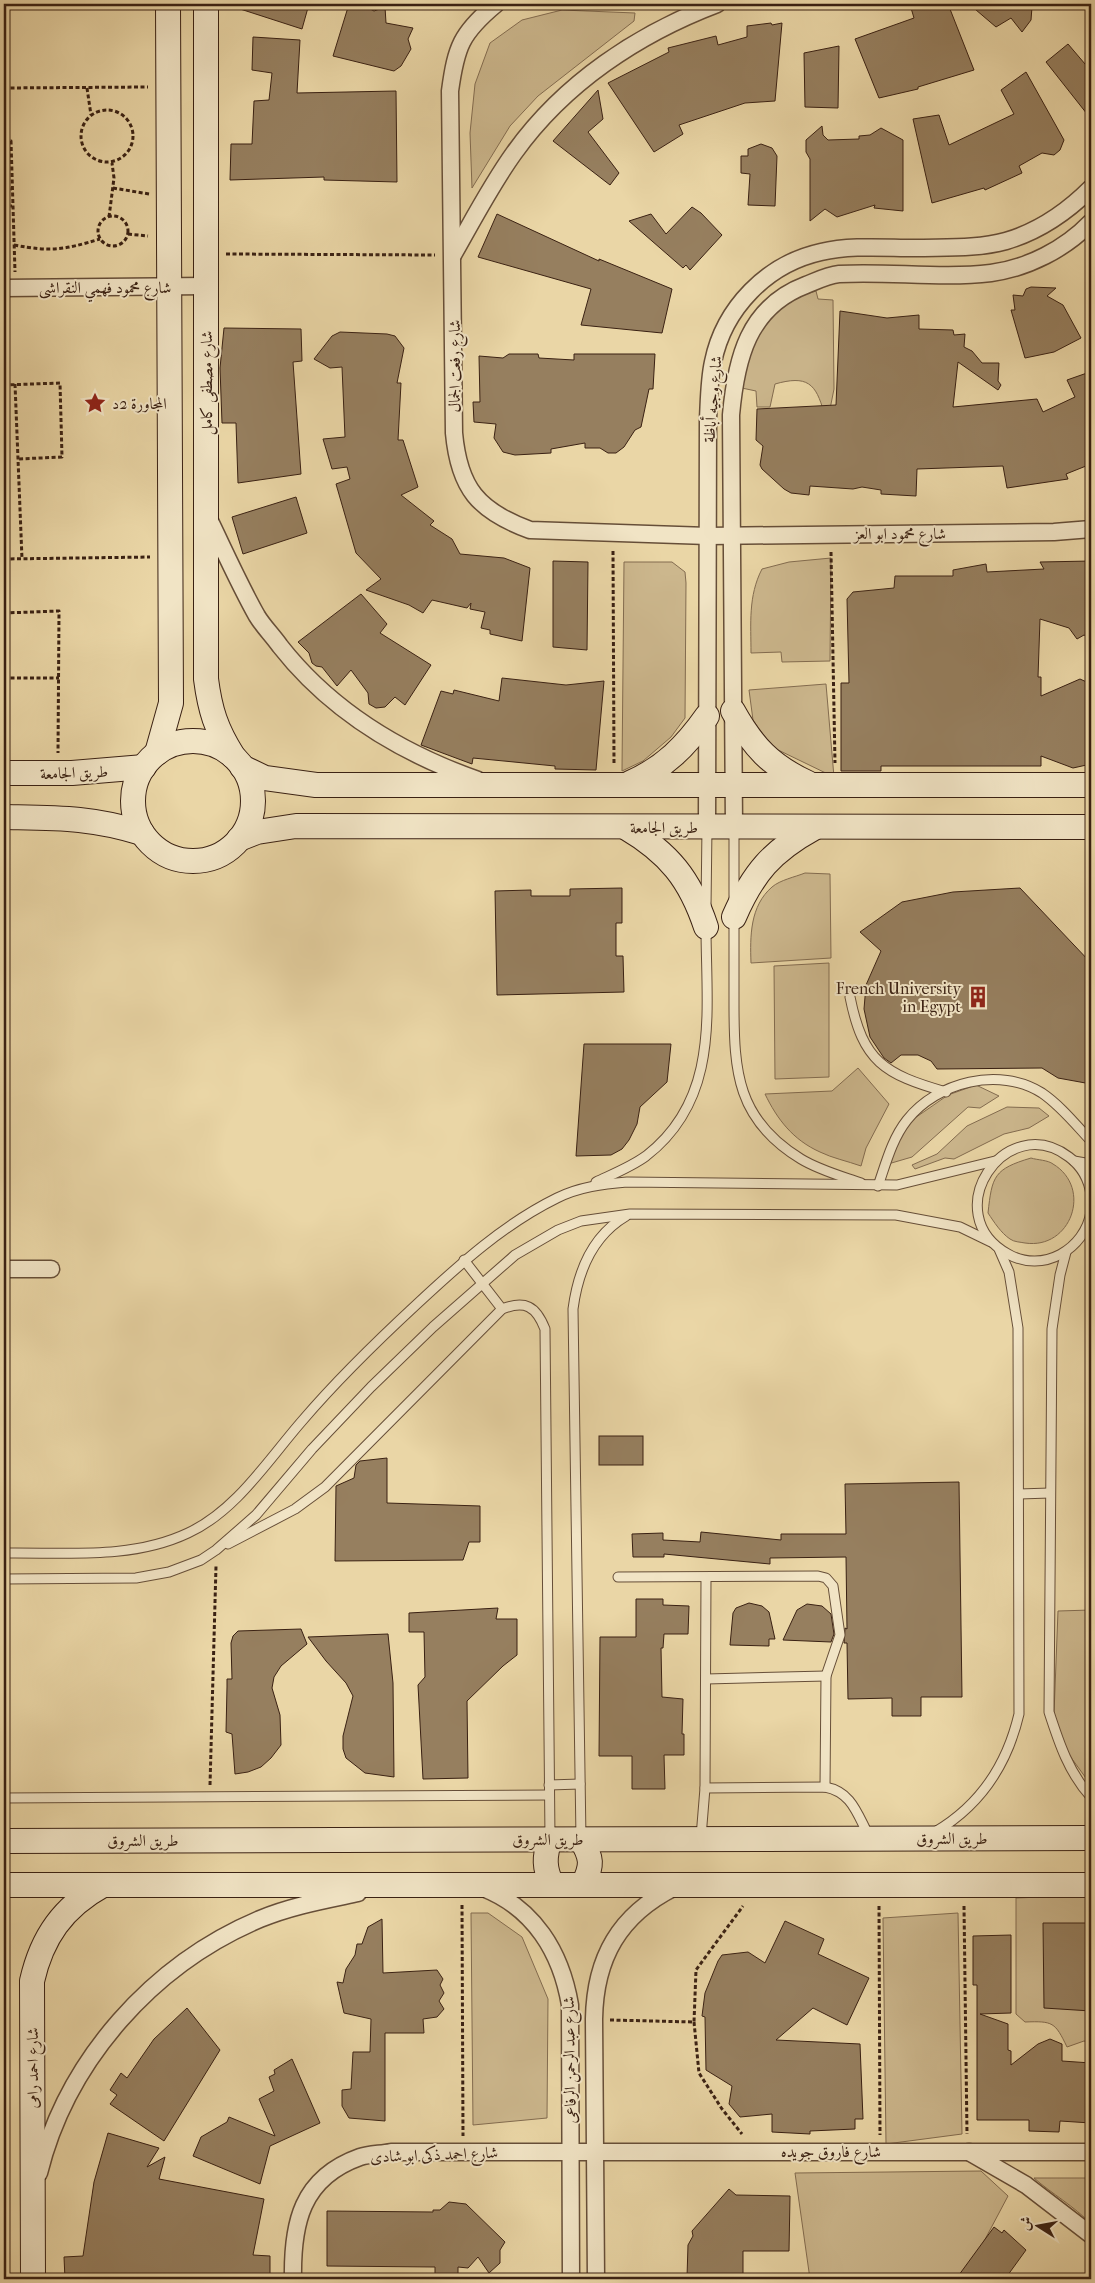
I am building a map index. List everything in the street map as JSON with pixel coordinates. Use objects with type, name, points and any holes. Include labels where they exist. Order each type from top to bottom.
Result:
[{"type":"street","points":[[168,4],[170,703],[150,760],[134,793],[133,806],[142,833],[151,844],[176,859],[191,861],[207,859],[221,854],[239,839],[249,822],[253,803],[250,784],[237,761]]},
{"type":"street","name":"شارع مصطفى كامل","points":[[206,4],[206,679],[210,706],[218,733],[237,761]]},
{"type":"street","name":"شارع رفعت الجمال","points":[[496,4],[474,23],[455,55],[450,91],[454,433],[456,460],[466,485],[483,506],[505,521],[530,530],[708,536]]},
{"type":"street","points":[[453,255],[515,152],[554,106],[599,66],[650,34],[717,4]]},
{"type":"street","name":"شارع وجيه أباظة","points":[[706,827],[708,419],[713,362],[719,340],[729,318],[759,283],[778,269],[799,258],[822,252],[979,246],[1005,241],[1029,233],[1052,221],[1073,206],[1091,188]]},
{"type":"street","name":"شارع وجيه أباظة","points":[[734,827],[731,414],[734,380],[745,343],[755,325],[767,310],[799,287],[837,274],[968,275],[1017,267],[1040,258],[1062,246],[1091,222]]},
{"type":"street","name":"شارع محمود فهمي النقراشى","points":[[9,288],[206,286]]},
{"type":"street","points":[[206,513],[258,617],[294,663],[336,703],[383,738],[434,765],[489,785]]},
{"type":"street","name":"شارع محمود ابو العز","points":[[708,536],[1054,532],[1091,529]]},
{"type":"street","points":[[733,712],[746,736],[765,756],[787,773],[812,785]]},
{"type":"street","points":[[619,785],[663,765],[679,751],[707,716]]},
{"type":"street","points":[[150,760],[171,745],[187,741],[203,742],[219,747],[237,761],[265,778],[316,785],[1091,785]]},
{"type":"street","name":"طريق الجامعة","points":[[4,773],[58,774],[150,760]]},
{"type":"street","points":[[4,817],[95,820],[142,833]]},
{"type":"street","name":"طريق الجامعة","points":[[239,839],[257,832],[296,826],[1091,827]]},
{"type":"street","points":[[624,827],[648,840],[668,858],[685,878],[698,902],[706,927]]},
{"type":"street","points":[[734,917],[746,889],[764,863],[788,843],[815,828]]},
{"type":"street","points":[[4,1269],[51,1269]]},
{"type":"street","name":"طريق الشروق","points":[[4,1841],[1091,1838]]},
{"type":"street","points":[[550,1839],[545,1854],[546,1870],[552,1885]]},
{"type":"street","points":[[580,1839],[589,1853],[590,1870],[583,1885]]},
{"type":"street","points":[[4,1885],[1091,1885]]},
{"type":"street","name":"شارع احمد رامى","points":[[33,2279],[32,1981],[36,1963],[50,1931],[73,1904],[103,1885]]},
{"type":"street","points":[[33,2197],[43,2157],[76,2081],[115,2027],[155,1985],[187,1959],[222,1937],[260,1919],[299,1906],[393,1885]]},
{"type":"street","name":"شارع عبد الرحمن الرفاعى","points":[[468,1885],[496,1893],[515,1905],[533,1921],[547,1939],[558,1960],[566,1982],[570,2005],[571,2279]]},
{"type":"street","name":"شارع عبد الرحمن الرفاعى","points":[[596,2279],[594,2019],[596,1984],[602,1963],[624,1924],[658,1895],[677,1885]]},
{"type":"street","name":"شارع فاروق جويده","points":[[570,2151],[1091,2152]]},
{"type":"street","name":"شارع احمد ذكى ابو شادى","points":[[293,2279],[292,2246],[298,2217],[312,2190],[334,2169],[361,2156],[383,2153],[570,2151]]},
{"type":"street","points":[[967,2152],[1026,2185],[1091,2234]]},
{"type":"lane","points":[[4,1553],[131,1551],[161,1544],[190,1533],[215,1516],[238,1495],[311,1411],[388,1330],[464,1260],[534,1211],[558,1198],[623,1170],[665,1140],[693,1098],[701,1074],[706,1049],[706,827]]},
{"type":"lane","points":[[734,827],[734,1052],[738,1078],[747,1103],[762,1126],[780,1145],[802,1160],[868,1186]]},
{"type":"lane","points":[[850,996],[856,1026],[879,1065],[918,1084],[946,1092]]},
{"type":"lane","points":[[878,1186],[892,1143],[907,1120],[925,1101],[970,1080],[994,1079],[1018,1083],[1041,1093],[1091,1141]]},
{"type":"lane","points":[[582,1188],[627,1182],[897,1185],[995,1161],[1016,1148],[1041,1145],[1064,1153],[1074,1160],[1084,1173],[1091,1195]]},
{"type":"lane","points":[[1074,1160],[1091,1164]]},
{"type":"lane","points":[[991,1242],[981,1226],[977,1209],[978,1192],[984,1175],[995,1161]]},
{"type":"lane","points":[[1091,1212],[1083,1235],[1069,1250],[1056,1293],[1052,1329],[1049,1712],[1061,1751],[1081,1786],[1091,1797]]},
{"type":"lane","points":[[580,1839],[573,1309],[581,1270],[590,1252],[601,1236],[615,1222],[630,1214]]},
{"type":"lane","points":[[216,1550],[256,1515],[312,1449],[371,1387],[433,1327],[515,1255],[558,1230],[605,1216],[630,1214],[896,1215],[960,1227],[991,1242],[1015,1258],[1032,1262],[1050,1259],[1069,1250],[1091,1234]]},
{"type":"lane","points":[[926,1838],[949,1824],[975,1801],[1001,1766],[1012,1742],[1019,1714],[1018,1328],[1009,1272],[999,1249]]},
{"type":"lane","points":[[464,1260],[502,1309]]},
{"type":"lane","points":[[4,1579],[136,1578],[169,1572],[201,1560],[216,1550],[295,1509],[325,1487],[502,1309],[515,1304],[529,1306],[540,1316],[545,1329],[550,1839]]},
{"type":"lane","points":[[1019,1494],[1050,1494]]},
{"type":"lane","points":[[618,1577],[818,1576],[826,1578],[833,1586],[840,1635],[826,1676],[825,1787]]},
{"type":"lane","points":[[701,1839],[705,1788],[706,1578]]},
{"type":"lane","points":[[706,1679],[826,1676]]},
{"type":"lane","points":[[549,1785],[580,1784]]},
{"type":"lane","points":[[705,1788],[834,1788],[847,1796],[870,1838]]},
{"type":"lane","points":[[4,1798],[549,1795]]},
{"type":"path","points":[[4,88],[168,87]]},
{"type":"path","points":[[88,88],[91,115]]},
{"type":"path","points":[[114,110],[128,119],[132,125],[134,141],[131,148],[126,155],[112,162],[97,161],[90,156],[82,143],[82,128],[91,115],[98,111],[114,110]]},
{"type":"path","points":[[4,141],[11,141],[14,245],[9,288]]},
{"type":"path","points":[[108,216],[122,218],[129,230],[128,237],[124,243],[111,247],[104,245],[100,239],[99,226],[108,216],[113,188],[112,162]]},
{"type":"path","points":[[4,188],[12,190]]},
{"type":"path","points":[[113,188],[142,192],[169,202]]},
{"type":"path","points":[[4,206],[12,206]]},
{"type":"path","points":[[14,245],[40,250],[63,250],[100,239]]},
{"type":"path","points":[[206,254],[453,255]]},
{"type":"path","points":[[4,385],[60,383],[62,457],[18,459]]},
{"type":"path","points":[[15,384],[22,559]]},
{"type":"path","points":[[613,533],[619,785]]},
{"type":"path","points":[[831,534],[836,785]]},
{"type":"path","points":[[4,559],[170,557]]},
{"type":"path","points":[[4,613],[59,611],[58,774]]},
{"type":"path","points":[[4,678],[59,678]]},
{"type":"path","points":[[210,1798],[216,1550]]},
{"type":"path","points":[[463,2152],[468,1885]]},
{"type":"path","points":[[879,1885],[880,2151]]},
{"type":"path","points":[[964,1885],[967,2152]]},
{"type":"path","points":[[757,2151],[722,2109],[701,2078],[694,2022],[696,1970],[758,1886]]},
{"type":"path","points":[[594,2019],[694,2022]]},
{"type":"shaded area","points":[[562,10],[635,13],[634,21],[538,96],[510,126],[472,188],[470,133],[475,84],[490,43],[522,20]]},
{"type":"shaded area","points":[[816,291],[818,299],[833,300],[834,389],[829,414],[824,413],[813,388],[802,381],[786,381],[775,384],[770,407],[757,407],[756,391],[737,387],[743,359],[771,314],[796,297]]},
{"type":"shaded area","points":[[831,558],[830,661],[782,662],[781,652],[751,653],[752,600],[762,569],[789,562]]},
{"type":"shaded area","points":[[624,562],[672,562],[685,572],[685,718],[671,737],[643,761],[622,771]]},
{"type":"shaded area","points":[[826,684],[834,777],[772,747],[753,720],[749,690]]},
{"type":"shaded area","points":[[805,873],[830,874],[831,958],[751,963],[751,932],[759,903],[775,885]]},
{"type":"shaded area","points":[[829,963],[829,1077],[775,1079],[774,966]]},
{"type":"shaded area","points":[[858,1068],[889,1104],[866,1148],[861,1166],[825,1154],[810,1147],[794,1135],[775,1112],[765,1094],[832,1091]]},
{"type":"shaded area","points":[[976,1085],[999,1096],[980,1108],[968,1107],[912,1157],[888,1164],[902,1127],[948,1095]]},
{"type":"shaded area","points":[[1007,1107],[1039,1108],[1049,1116],[1029,1128],[1004,1134],[954,1159],[945,1158],[915,1169],[912,1165],[937,1154],[967,1126]]},
{"type":"shaded area","points":[[1031,1158],[1051,1163],[1065,1175],[1072,1187],[1074,1201],[1071,1215],[1065,1227],[1054,1237],[1041,1243],[1013,1241],[998,1227],[988,1213],[991,1190],[997,1176],[1009,1166]]},
{"type":"shaded area","points":[[1091,1610],[1091,1785],[1067,1752],[1054,1714],[1058,1611]]},
{"type":"shaded area","points":[[1091,1895],[1091,2043],[1084,2041],[1067,2047],[1059,2032],[1052,2025],[1042,2022],[1025,2022],[1016,2014],[1016,1898]]},
{"type":"shaded area","points":[[471,1913],[488,1913],[522,1937],[548,1999],[547,2118],[473,2125]]},
{"type":"shaded area","points":[[958,1913],[962,2134],[886,2144],[883,1918]]},
{"type":"shaded area","points":[[981,2171],[1008,2196],[964,2279],[810,2279],[795,2173]]},
{"type":"shaded area","points":[[1034,2178],[1091,2178],[1091,2224],[1077,2211]]},
{"type":"building","points":[[234,4],[309,4],[302,29],[234,7]]},
{"type":"building","points":[[349,4],[361,4],[374,11],[385,7],[386,23],[413,28],[408,39],[411,49],[401,66],[394,71],[333,56]]},
{"type":"building","points":[[920,4],[948,4],[974,70],[918,87],[918,89],[879,98],[855,39],[914,18],[911,8]]},
{"type":"building","points":[[969,4],[1031,4],[1027,7],[1032,7],[1031,20],[1022,32],[1011,18],[996,27]]},
{"type":"building","points":[[771,23],[772,25],[782,23],[775,101],[745,103],[679,125],[683,134],[654,152],[608,83],[669,52],[668,48],[716,36],[718,45],[747,37],[747,26]]},
{"type":"building","points":[[253,37],[300,40],[297,93],[396,91],[397,182],[324,180],[324,177],[230,180],[231,144],[252,144],[254,101],[269,100],[272,73],[252,70]]},
{"type":"building","points":[[1068,44],[1091,71],[1091,119],[1046,62]]},
{"type":"building","points":[[839,46],[838,108],[805,107],[804,53]]},
{"type":"building","points":[[1026,72],[1064,140],[1060,150],[1054,155],[1042,153],[1019,166],[1022,173],[985,190],[984,188],[932,203],[913,119],[939,115],[949,145],[1014,114],[1001,90]]},
{"type":"building","points":[[598,90],[603,119],[588,132],[619,173],[610,185],[553,141]]},
{"type":"building","points":[[822,126],[823,135],[828,140],[859,139],[859,136],[870,135],[881,128],[903,140],[903,211],[874,208],[875,205],[837,217],[825,209],[810,221],[810,159],[806,152],[806,140]]},
{"type":"building","points":[[761,144],[772,148],[777,156],[775,206],[748,205],[750,174],[741,173],[741,156],[748,156],[748,149]]},
{"type":"building","points":[[692,207],[701,213],[722,235],[690,270],[686,265],[683,268],[629,221],[651,214],[666,234]]},
{"type":"building","points":[[497,214],[599,261],[599,259],[672,289],[662,333],[581,325],[591,289],[478,257]]},
{"type":"building","points":[[1031,287],[1056,288],[1047,296],[1063,305],[1081,338],[1054,352],[1025,358],[1011,310],[1015,310],[1013,295],[1023,296],[1026,289]]},
{"type":"building","points":[[840,311],[887,318],[919,315],[919,329],[953,330],[954,335],[965,334],[964,347],[972,351],[982,363],[999,363],[998,381],[1001,385],[998,390],[958,362],[953,407],[1037,399],[1043,412],[1075,397],[1067,380],[1087,373],[1091,382],[1091,464],[1066,474],[1068,479],[1007,488],[1003,466],[917,469],[916,496],[881,494],[881,490],[862,487],[853,489],[810,486],[809,495],[791,493],[784,489],[760,465],[763,446],[756,440],[757,409],[836,405]]},
{"type":"building","points":[[224,328],[301,329],[302,361],[293,362],[301,474],[238,483],[236,423],[222,423],[220,368]]},
{"type":"building","points":[[340,332],[395,336],[404,348],[397,383],[401,383],[398,440],[403,440],[418,487],[401,495],[434,521],[430,525],[452,539],[460,554],[504,558],[530,568],[522,641],[490,634],[490,630],[481,628],[485,612],[470,609],[471,603],[467,608],[432,600],[423,613],[409,605],[366,590],[381,579],[356,553],[336,484],[350,479],[347,467],[332,469],[323,439],[345,437],[342,367],[330,368],[314,359],[332,336]]},
{"type":"building","points":[[509,354],[538,354],[539,358],[574,360],[574,354],[655,354],[653,389],[649,389],[641,427],[635,430],[624,447],[616,453],[608,453],[600,448],[585,448],[585,443],[551,449],[551,453],[515,455],[503,452],[494,438],[496,424],[474,422],[473,402],[480,402],[479,356],[503,358]]},
{"type":"building","points":[[296,497],[307,533],[243,554],[232,517]]},
{"type":"building","points":[[553,561],[588,562],[587,650],[553,647]]},
{"type":"building","points":[[1091,561],[1091,638],[1084,635],[1077,639],[1069,628],[1040,619],[1038,677],[1041,677],[1041,696],[1080,679],[1091,684],[1091,764],[1073,768],[1041,756],[1041,766],[881,766],[881,771],[841,771],[841,683],[849,683],[847,599],[853,592],[894,588],[895,576],[953,576],[953,570],[986,564],[987,572],[1044,569],[1040,562]]},
{"type":"building","points":[[361,594],[387,624],[380,633],[431,665],[405,705],[395,697],[385,707],[376,708],[369,704],[368,693],[351,670],[337,686],[322,667],[312,663],[309,653],[298,642]]},
{"type":"building","points":[[502,678],[566,685],[604,681],[596,770],[555,769],[555,766],[473,758],[472,764],[421,745],[441,691],[453,694],[454,690],[499,701]]},
{"type":"building","points":[[622,888],[622,923],[616,923],[616,956],[623,956],[624,992],[497,995],[495,891],[531,890],[531,896],[570,896],[570,889]]},
{"type":"building","name":"French University in Egypt","points":[[1020,888],[1091,963],[1091,1084],[1058,1078],[1042,1068],[937,1069],[931,1061],[918,1055],[901,1055],[891,1063],[884,1058],[870,1037],[864,1009],[866,985],[881,951],[860,932],[902,902],[953,892]]},
{"type":"building","points":[[584,1044],[671,1044],[667,1082],[640,1107],[637,1124],[629,1140],[622,1149],[611,1155],[576,1156]]},
{"type":"building","points":[[599,1436],[643,1436],[643,1465],[599,1465]]},
{"type":"building","points":[[387,1458],[387,1503],[480,1506],[480,1542],[469,1542],[463,1560],[335,1561],[336,1486],[354,1478],[356,1465],[360,1461]]},
{"type":"building","points":[[959,1482],[962,1697],[921,1697],[921,1716],[892,1716],[892,1698],[848,1699],[847,1643],[844,1643],[845,1628],[847,1629],[846,1557],[770,1558],[770,1564],[664,1554],[664,1557],[633,1557],[632,1534],[663,1533],[663,1540],[700,1542],[701,1532],[781,1540],[781,1534],[846,1534],[845,1484]]},
{"type":"building","points":[[636,1599],[663,1599],[663,1605],[689,1606],[688,1634],[664,1634],[663,1648],[661,1648],[662,1697],[683,1699],[682,1734],[684,1734],[684,1755],[664,1755],[665,1789],[632,1789],[632,1756],[599,1756],[600,1637],[636,1637]]},
{"type":"building","points":[[749,1603],[762,1606],[769,1612],[775,1639],[769,1639],[769,1646],[730,1645],[733,1613],[736,1608]]},
{"type":"building","points":[[807,1604],[822,1606],[831,1614],[834,1634],[831,1642],[783,1640],[797,1610]]},
{"type":"building","points":[[498,1608],[496,1619],[517,1619],[517,1655],[467,1701],[468,1778],[423,1779],[418,1685],[425,1677],[424,1632],[409,1632],[409,1613]]},
{"type":"building","points":[[301,1629],[307,1644],[281,1666],[274,1677],[272,1688],[280,1715],[281,1745],[261,1767],[235,1774],[232,1734],[226,1732],[227,1679],[232,1679],[231,1643],[233,1636],[238,1631]]},
{"type":"building","points":[[388,1634],[393,1683],[394,1777],[365,1773],[346,1758],[343,1749],[343,1736],[353,1696],[346,1683],[308,1637]]},
{"type":"building","points":[[382,1919],[383,1973],[437,1970],[443,1979],[440,1985],[444,1993],[439,2001],[444,2009],[437,2017],[423,2019],[424,2033],[385,2033],[385,2121],[349,2118],[342,2106],[342,2090],[351,2089],[353,2052],[370,2052],[371,2019],[344,2013],[337,1982],[343,1983],[346,1969],[355,1955],[357,1944],[362,1944],[368,1927]]},
{"type":"building","points":[[785,1921],[824,1939],[818,1954],[869,1978],[847,2025],[813,2008],[776,2040],[860,2044],[863,2119],[855,2119],[855,2129],[810,2131],[810,2134],[772,2132],[772,2114],[740,2117],[729,2104],[732,2086],[706,2070],[705,2017],[702,2016],[705,1993],[718,1961],[722,1955],[748,1952],[765,1963]]},
{"type":"building","points":[[1043,1923],[1091,1923],[1091,2011],[1044,2008]]},
{"type":"building","points":[[1011,1935],[1011,2013],[980,2014],[1008,2024],[1008,2050],[1011,2051],[1011,2065],[1038,2044],[1050,2039],[1062,2044],[1062,2061],[1091,2063],[1091,2123],[1060,2121],[1059,2132],[1029,2131],[1029,2120],[977,2120],[977,1985],[973,1985],[973,1936]]},
{"type":"building","points":[[187,2008],[220,2050],[164,2141],[110,2104],[117,2095],[110,2090],[121,2073],[127,2078],[154,2039]]},
{"type":"building","points":[[292,2059],[320,2123],[270,2146],[260,2184],[193,2156],[201,2137],[227,2122],[229,2117],[275,2136],[259,2099],[274,2091],[269,2077],[275,2074],[274,2070]]},
{"type":"building","points":[[108,2133],[159,2148],[147,2167],[165,2157],[159,2179],[264,2199],[253,2255],[270,2256],[270,2279],[65,2279],[64,2257],[83,2256],[94,2182]]},
{"type":"building","points":[[729,2189],[736,2195],[790,2196],[789,2251],[743,2251],[743,2278],[687,2277],[688,2245],[693,2236],[692,2231]]},
{"type":"building","points":[[449,2202],[466,2204],[505,2242],[500,2250],[500,2263],[489,2273],[478,2257],[468,2268],[458,2267],[458,2279],[435,2279],[435,2267],[327,2266],[327,2211],[433,2212],[433,2210],[440,2210]]},
{"type":"building","points":[[994,2227],[1002,2233],[1004,2230],[1026,2250],[1005,2279],[956,2279]]},
{"type":"place","name":"المجاورة 2د","points":[[95,403]]},
{"type":"place","name":"French University in Egypt","points":[[978,997]]}]
